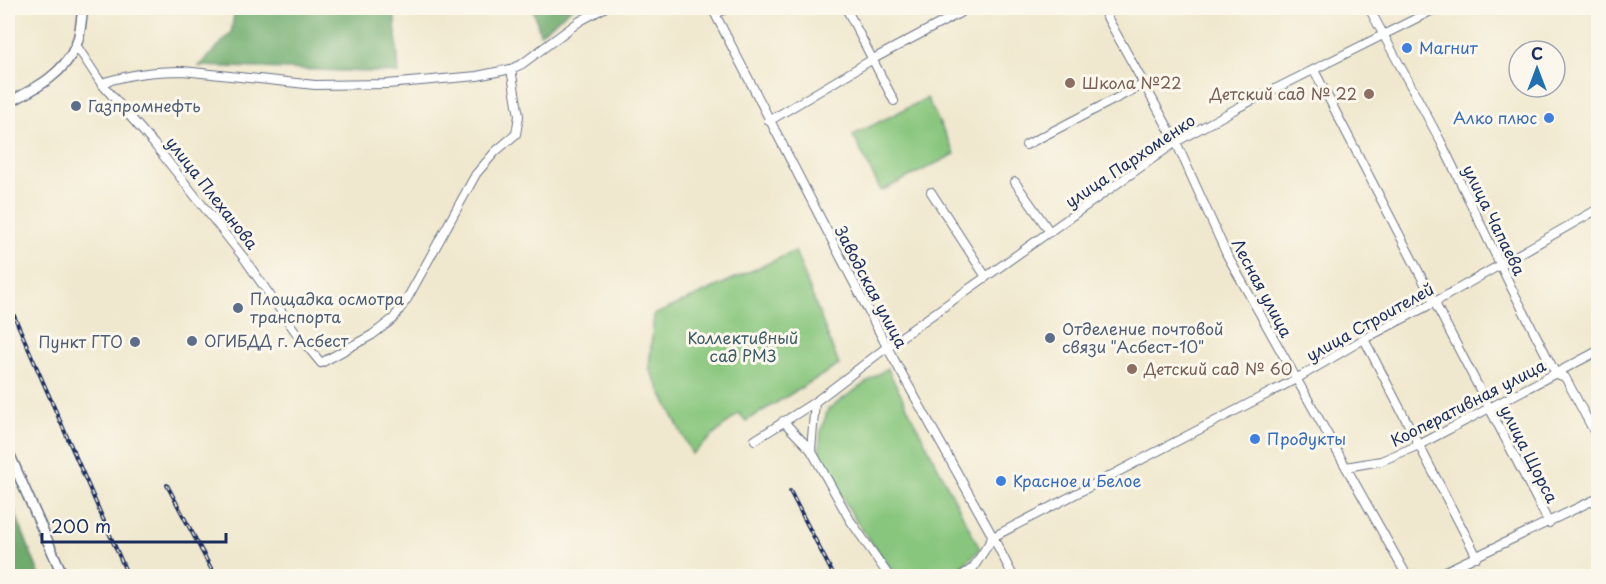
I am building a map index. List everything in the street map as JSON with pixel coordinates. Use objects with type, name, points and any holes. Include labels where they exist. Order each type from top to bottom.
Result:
[{"type":"main road","points":[[8,103],[44,84],[65,63],[76,45],[83,8]]},
{"type":"main road","points":[[8,451],[63,576]]},
{"type":"street","points":[[101,83],[136,73],[183,72],[315,85],[387,84],[477,76],[511,69],[522,64],[580,21],[604,8]]},
{"type":"street","points":[[714,11],[727,8]]},
{"type":"street","points":[[846,8],[894,101]]},
{"type":"street","points":[[769,121],[873,59],[969,8]]},
{"type":"street","name":"Лесная улица","points":[[1102,8],[1176,142],[1227,255],[1407,576]]},
{"type":"street","name":"улица Чапаева","points":[[1369,8],[1441,142],[1556,374],[1565,377],[1599,439]]},
{"type":"street","name":"улица Пархоменко","points":[[755,440],[815,402],[887,347],[1176,142],[1239,107],[1437,8]]},
{"type":"street","name":"Заводская улица","points":[[714,11],[887,347],[1013,576]]},
{"type":"street","name":"улица Плеханова","points":[[76,45],[101,83],[154,144],[244,258],[297,334],[321,363],[372,335],[393,319],[407,299],[476,174],[495,152],[516,134],[519,116],[511,69]]},
{"type":"street","name":"улица Щорса","points":[[1314,70],[1549,523]]},
{"type":"street","points":[[1026,145],[1144,84]]},
{"type":"street","points":[[1015,182],[1050,232]]},
{"type":"street","points":[[932,192],[986,277]]},
{"type":"street","name":"улица Строителей","points":[[993,537],[1296,379],[1599,209]]},
{"type":"street","points":[[1364,339],[1477,556]]},
{"type":"street","name":"Кооперативная улица","points":[[1346,467],[1382,461],[1419,445],[1599,351]]},
{"type":"street","points":[[811,450],[815,402]]},
{"type":"street","points":[[783,421],[811,450],[850,520],[889,576]]},
{"type":"street","points":[[1436,576],[1599,498]]},
{"type":"street","points":[[962,576],[973,568],[993,537]]},
{"type":"street","points":[[1592,576],[1599,573]]},
{"type":"green space","points":[[235,8],[394,8],[399,73],[199,66],[231,33]]},
{"type":"green space","points":[[533,8],[572,8],[540,34]]},
{"type":"green space","points":[[927,98],[955,154],[881,191],[853,135]]},
{"type":"green space","name":"Коллективный сад РМЗ","points":[[795,251],[839,365],[746,421],[739,413],[692,454],[649,368],[654,315]]},
{"type":"green space","points":[[887,368],[980,549],[952,576],[896,576],[856,521],[819,456],[821,431],[828,409]]},
{"type":"green space","points":[[8,495],[40,576],[8,576]]},
{"type":"railway","points":[[8,302],[128,576]]},
{"type":"railway","points":[[167,485],[215,576]]},
{"type":"railway","points":[[790,491],[834,576]]},
{"type":"railway","points":[[253,571],[256,576]]},
{"type":"place","name":"Магнит","points":[[1407,48]]},
{"type":"place","name":"Школа №22","points":[[1070,83]]},
{"type":"place","name":"Детский сад № 22","points":[[1369,94]]},
{"type":"place","name":"Газпромнефть","points":[[76,106]]},
{"type":"place","name":"Алко плюс","points":[[1549,118]]},
{"type":"place","name":"Площадка осмотра транспорта","points":[[238,308]]},
{"type":"place","name":"Отделение почтовой связи \"Асбест-10\"","points":[[1050,338]]},
{"type":"place","name":"ОГИБДД г. Асбест","points":[[192,341]]},
{"type":"place","name":"Пункт ГТО","points":[[135,342]]},
{"type":"place","name":"Детский сад № 60","points":[[1132,369]]},
{"type":"place","name":"Продукты","points":[[1255,439]]},
{"type":"place","name":"Красное и Белое","points":[[1001,481]]}]
